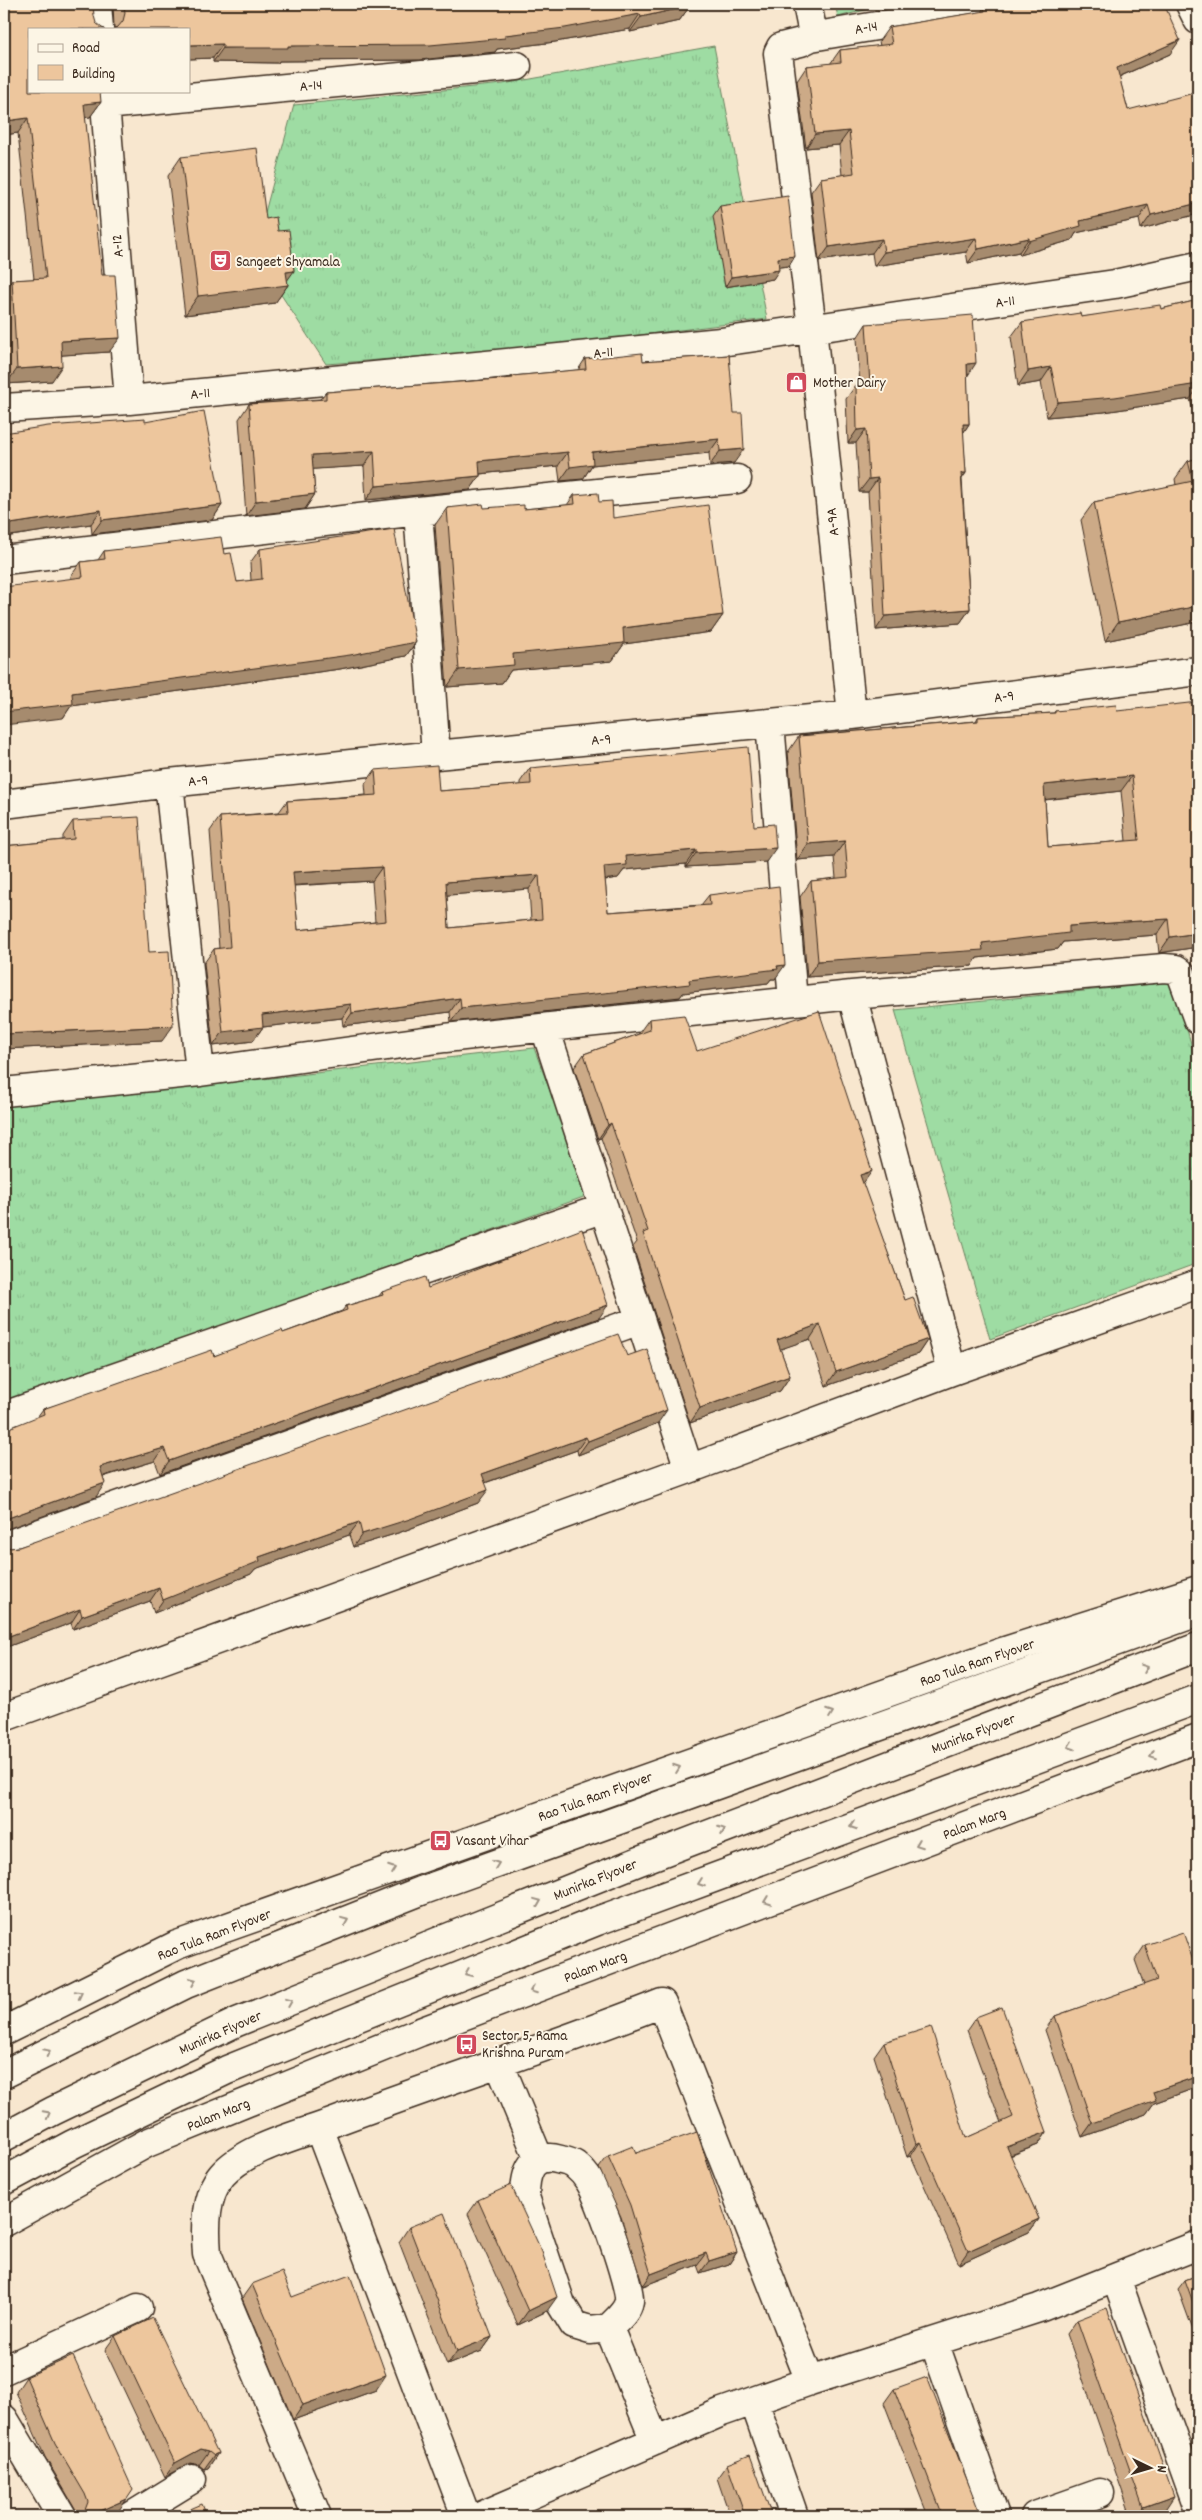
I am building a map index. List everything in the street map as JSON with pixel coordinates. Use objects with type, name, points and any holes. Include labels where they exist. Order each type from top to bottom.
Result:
[{"type":"main road","points":[[97,4],[99,28]]},
{"type":"main road","points":[[807,4],[812,29],[811,37]]},
{"type":"main road","name":"A-14","points":[[812,328],[778,53],[781,47],[802,42],[811,37],[912,20],[979,4]]},
{"type":"main road","points":[[1190,4],[1198,20]]},
{"type":"main road","name":"A-14","points":[[190,91],[517,66]]},
{"type":"main road","name":"A-14","points":[[105,98],[182,92]]},
{"type":"main road","name":"A-12","points":[[105,98],[129,400]]},
{"type":"main road","name":"A-11","points":[[4,408],[129,400],[721,342],[1115,284],[1198,266]]},
{"type":"main road","name":"A-9A","points":[[812,328],[852,715]]},
{"type":"main road","points":[[4,560],[418,511],[737,479]]},
{"type":"main road","points":[[418,511],[436,755]]},
{"type":"main road","name":"A-9","points":[[4,804],[169,783],[852,715],[1198,671]]},
{"type":"main road","points":[[770,723],[793,1001]]},
{"type":"main road","points":[[169,783],[200,1072]]},
{"type":"main road","points":[[4,1092],[200,1072],[445,1038],[852,994],[1169,968],[1181,973],[1198,1020]]},
{"type":"main road","points":[[852,994],[952,1371]]},
{"type":"main road","points":[[545,1028],[689,1470]]},
{"type":"main road","points":[[4,1416],[604,1208]]},
{"type":"main road","points":[[4,1717],[689,1470],[952,1371],[1198,1284]]},
{"type":"main road","points":[[4,1546],[640,1320]]},
{"type":"main road","name":"Rao Tula Ram Flyover","points":[[4,2032],[177,1945],[1005,1651],[1198,1590]]},
{"type":"main road","points":[[5,2074],[186,1984],[421,1891],[1198,1612]]},
{"type":"main road","name":"Munirka Flyover","points":[[4,2137],[52,2111],[238,2022],[646,1859],[1198,1648]]},
{"type":"main road","points":[[4,2181],[73,2144],[227,2070],[597,1921],[1198,1699]]},
{"type":"main road","name":"Palam Marg","points":[[4,2222],[147,2143],[420,2032],[1198,1738]]},
{"type":"main road","points":[[317,2516],[207,2254],[205,2224],[211,2196],[221,2176],[239,2159],[499,2063],[575,2038],[662,2003],[810,2381]]},
{"type":"main road","points":[[499,2063],[539,2159]]},
{"type":"main road","points":[[319,2128],[466,2516]]},
{"type":"main road","points":[[553,2158],[574,2164],[590,2182],[626,2278],[629,2301],[626,2311],[609,2328],[590,2330],[574,2325],[562,2304],[525,2197],[525,2179],[528,2169],[539,2159],[553,2158]]},
{"type":"main road","points":[[4,2169],[10,2178],[29,2190],[67,2187]]},
{"type":"main road","points":[[480,2516],[754,2401],[810,2381],[1039,2308],[1198,2245]]},
{"type":"main road","points":[[1116,2278],[1198,2507]]},
{"type":"main road","points":[[4,2370],[138,2308]]},
{"type":"main road","points":[[609,2328],[655,2441]]},
{"type":"main road","points":[[934,2342],[995,2516]]},
{"type":"main road","points":[[754,2401],[794,2516]]},
{"type":"main road","points":[[4,2419],[62,2516]]},
{"type":"main road","points":[[132,2516],[192,2479]]},
{"type":"main road","points":[[1035,2516],[1100,2493]]},
{"type":"green space","points":[[835,4],[888,4],[838,17]]},
{"type":"green space","points":[[714,46],[767,319],[546,347],[326,364],[254,253],[294,105],[503,84]]},
{"type":"green space","points":[[1173,982],[1198,1067],[1198,1263],[990,1339],[895,1010]]},
{"type":"green space","points":[[534,1048],[589,1195],[4,1406],[4,1102],[263,1079]]},
{"type":"building","points":[[4,4],[93,4],[96,23],[102,28],[28,28],[28,92],[100,92],[101,102],[84,104],[102,275],[115,275],[120,338],[61,341],[62,366],[17,369],[12,280],[46,278],[28,118],[6,121],[4,104]]},
{"type":"building","points":[[124,4],[689,4],[690,6],[641,17],[640,14],[565,28],[505,35],[505,38],[430,45],[288,46],[288,48],[223,48],[223,44],[190,45],[190,28],[116,28],[123,21],[125,13]]},
{"type":"building","points":[[994,4],[1164,4],[1180,40],[1117,68],[1128,110],[1198,92],[1198,203],[1151,215],[1148,205],[1080,221],[1081,226],[1029,241],[1029,238],[978,249],[976,238],[884,252],[882,239],[829,247],[821,178],[854,173],[849,131],[815,134],[807,66],[841,62],[840,50],[892,44],[889,27],[985,11],[984,7]]},
{"type":"building","points":[[257,148],[266,219],[276,217],[278,231],[289,230],[294,271],[286,272],[288,285],[198,296],[181,157]]},
{"type":"building","points":[[788,196],[795,256],[778,258],[779,270],[731,277],[720,206]]},
{"type":"building","points":[[1198,300],[1198,384],[1115,397],[1058,402],[1051,367],[1028,371],[1022,322],[1080,313],[1081,317],[1160,305],[1161,309]]},
{"type":"building","points":[[973,315],[976,363],[967,364],[969,424],[963,424],[966,473],[961,473],[970,609],[885,616],[878,478],[869,479],[866,429],[857,430],[856,385],[870,384],[866,324]]},
{"type":"building","points":[[642,353],[643,361],[729,355],[734,413],[742,413],[744,449],[720,451],[719,439],[592,452],[593,464],[570,467],[568,452],[479,461],[480,476],[376,486],[374,451],[312,455],[315,494],[256,501],[249,404],[326,399],[326,392],[513,378],[512,376],[586,369],[585,359]]},
{"type":"building","points":[[204,411],[222,505],[102,520],[101,510],[4,525],[4,433],[48,426],[145,419],[145,422]]},
{"type":"building","points":[[1198,458],[1198,606],[1118,622],[1094,502],[1193,481],[1188,461]]},
{"type":"building","points":[[598,493],[599,502],[612,501],[613,518],[708,505],[723,615],[623,628],[624,643],[513,654],[514,665],[459,670],[447,508],[483,504],[484,508],[524,505],[524,509],[575,504],[574,495]]},
{"type":"building","points":[[394,529],[416,642],[350,655],[72,693],[73,704],[4,712],[4,587],[83,577],[81,562],[105,559],[104,551],[221,537],[224,554],[231,553],[237,582],[262,579],[260,549]]},
{"type":"building","points":[[1198,702],[1198,933],[1170,937],[1168,919],[1069,926],[1069,933],[982,943],[983,950],[818,961],[811,881],[848,877],[845,841],[808,844],[799,736],[978,721],[978,717],[1055,713],[1055,711],[1116,705],[1117,711]],"holes":[[[1132,776],[1139,840],[1048,847],[1044,785]]]},
{"type":"building","points":[[748,747],[754,826],[774,824],[776,848],[696,853],[696,850],[626,856],[627,865],[604,867],[608,912],[710,905],[709,895],[779,886],[785,965],[777,966],[778,969],[689,980],[690,984],[461,1008],[460,998],[352,1013],[351,1004],[262,1015],[263,1027],[223,1032],[214,949],[230,947],[220,817],[288,812],[287,801],[377,795],[375,770],[437,765],[439,791],[531,784],[530,768]],"holes":[[[382,867],[386,921],[298,930],[293,872]],[[539,875],[542,919],[449,928],[446,882]]]},
{"type":"building","points":[[139,817],[149,952],[169,951],[173,1026],[4,1034],[4,846],[74,839],[73,821]]},
{"type":"building","points":[[819,1011],[872,1171],[860,1175],[905,1300],[913,1297],[928,1339],[836,1372],[820,1324],[777,1340],[790,1376],[700,1408],[643,1233],[648,1231],[611,1123],[608,1125],[584,1054],[650,1030],[649,1019],[684,1015],[697,1051]]},
{"type":"building","points":[[582,1229],[608,1305],[169,1461],[164,1448],[100,1467],[105,1483],[4,1521],[4,1430],[44,1414],[43,1409],[212,1350],[214,1356],[282,1330],[283,1333],[347,1310],[346,1306],[383,1295],[382,1292],[425,1277],[428,1288]]},
{"type":"building","points":[[618,1334],[627,1356],[647,1349],[667,1410],[588,1441],[586,1437],[482,1474],[488,1490],[410,1519],[362,1534],[359,1522],[259,1557],[260,1561],[163,1600],[159,1588],[82,1616],[80,1609],[4,1638],[4,1545],[10,1548],[19,1547]]},
{"type":"building","points":[[1183,1932],[1198,1975],[1198,2076],[1153,2092],[1156,2100],[1092,2123],[1055,2016],[1157,1980],[1145,1945]]},
{"type":"building","points":[[1002,2007],[1047,2132],[1007,2147],[1039,2219],[968,2251],[920,2142],[916,2144],[884,2042],[931,2027],[966,2138],[1013,2117],[976,2017]]},
{"type":"building","points":[[697,2132],[737,2252],[709,2261],[706,2253],[651,2274],[630,2205],[608,2156],[633,2146],[636,2153]]},
{"type":"building","points":[[511,2185],[542,2252],[557,2297],[528,2311],[478,2200]]},
{"type":"building","points":[[444,2213],[492,2337],[457,2351],[409,2227]]},
{"type":"building","points":[[282,2272],[292,2297],[350,2275],[386,2375],[303,2405],[252,2284]]},
{"type":"building","points":[[1198,2275],[1198,2316],[1185,2280]]},
{"type":"building","points":[[1107,2308],[1174,2496],[1143,2507],[1077,2320]]},
{"type":"building","points":[[153,2318],[218,2453],[214,2455],[209,2451],[201,2449],[175,2463],[115,2336]]},
{"type":"building","points":[[73,2356],[133,2490],[127,2499],[88,2516],[85,2510],[88,2502],[85,2494],[55,2443],[26,2377]]},
{"type":"building","points":[[927,2377],[981,2516],[943,2516],[894,2389]]},
{"type":"building","points":[[750,2455],[772,2516],[745,2516],[727,2464]]},
{"type":"building","points":[[202,2504],[207,2516],[174,2516]]},
{"type":"place","name":"Sangeet Shyamala","points":[[220,261]]},
{"type":"place","name":"Mother Dairy","points":[[797,382]]},
{"type":"place","name":"Vasant Vihar","points":[[440,1840]]},
{"type":"place","name":"Sector 5, Rama Krishna Puram","points":[[466,2044]]}]
